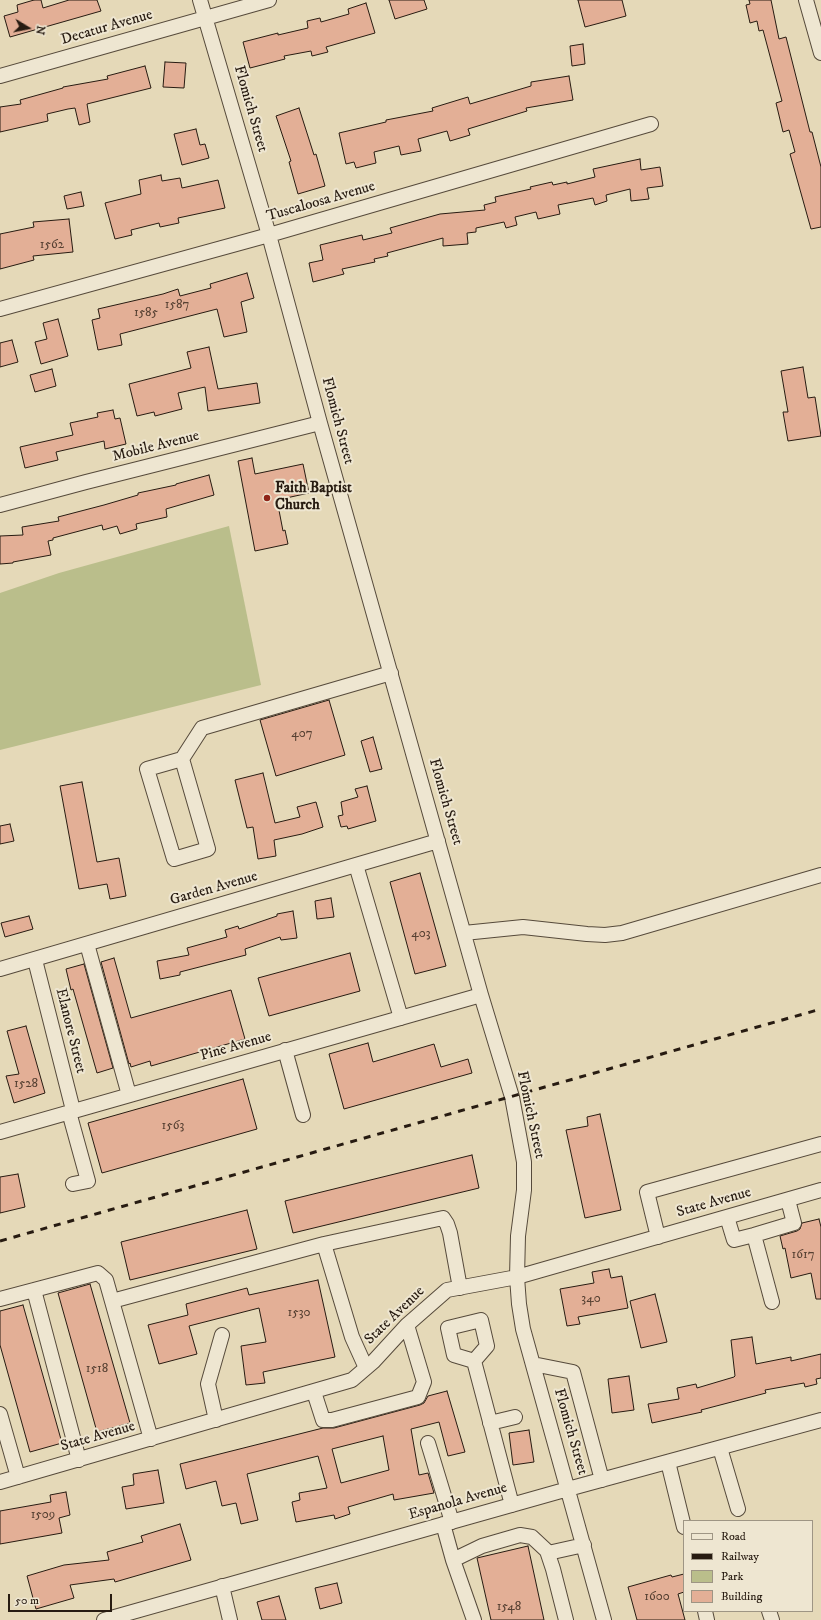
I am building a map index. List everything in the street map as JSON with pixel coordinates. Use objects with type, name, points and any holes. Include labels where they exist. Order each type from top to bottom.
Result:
[{"type":"street","name":"Flomich Street","points":[[200,0],[269,235],[320,423],[481,995],[512,1097],[524,1162],[524,1190],[518,1236],[518,1304],[523,1329],[604,1620]]},
{"type":"street","name":"Decatur Avenue","points":[[0,76],[205,18],[248,3],[269,0]]},
{"type":"street","points":[[806,0],[821,53]]},
{"type":"street","name":"Tuscaloosa Avenue","points":[[0,309],[269,235],[650,124]]},
{"type":"street","name":"Mobile Avenue","points":[[0,505],[320,423]]},
{"type":"street","points":[[182,759],[208,850],[174,860],[147,769],[182,759],[202,728],[391,673]]},
{"type":"street","name":"Garden Avenue","points":[[0,969],[438,841]]},
{"type":"street","points":[[356,865],[401,1018]]},
{"type":"street","points":[[464,933],[523,927],[605,935],[622,932],[821,875]]},
{"type":"street","points":[[87,944],[129,1095]]},
{"type":"street","name":"Elanore Street","points":[[35,960],[88,1181],[73,1184]]},
{"type":"street","name":"Pine Avenue","points":[[0,1132],[481,995]]},
{"type":"street","points":[[285,1050],[303,1115]]},
{"type":"street","points":[[658,1237],[647,1192],[821,1144]]},
{"type":"street","name":"State Avenue","points":[[0,1482],[352,1380],[366,1368],[407,1325],[447,1290],[517,1277],[821,1190]]},
{"type":"street","points":[[727,1217],[734,1240],[754,1235],[794,1223],[788,1200]]},
{"type":"street","points":[[112,1301],[324,1244],[443,1218],[450,1233],[460,1288]]},
{"type":"street","points":[[754,1235],[772,1302]]},
{"type":"street","points":[[324,1244],[352,1337],[366,1368]]},
{"type":"street","points":[[0,1299],[98,1273],[106,1280],[151,1439]]},
{"type":"street","points":[[34,1290],[79,1460]]},
{"type":"street","points":[[314,1392],[323,1420],[332,1420],[418,1398],[424,1382],[407,1325]]},
{"type":"street","points":[[216,1420],[208,1384],[222,1336]]},
{"type":"street","points":[[474,1362],[512,1505]]},
{"type":"street","points":[[533,1364],[573,1372],[602,1480]]},
{"type":"street","points":[[0,1414],[18,1477]]},
{"type":"street","points":[[490,1423],[515,1417]]},
{"type":"street","name":"Espanola Avenue","points":[[104,1620],[147,1615],[222,1586],[821,1420]]},
{"type":"street","points":[[428,1443],[447,1523],[453,1560],[474,1620]]},
{"type":"street","points":[[720,1448],[738,1509]]},
{"type":"street","points":[[668,1462],[683,1523]]},
{"type":"street","points":[[453,1560],[482,1546],[520,1535],[532,1537],[548,1553],[566,1620]]},
{"type":"street","points":[[548,1553],[584,1545]]},
{"type":"street","points":[[222,1586],[230,1620]]},
{"type":"green space","points":[[229,526],[261,685],[0,750],[0,593],[59,573]]},
{"type":"building","points":[[34,0],[41,0],[43,8],[69,0],[97,0],[101,11],[10,37],[4,16],[18,12],[17,5]]},
{"type":"building","points":[[389,0],[424,0],[427,9],[395,19]]},
{"type":"building","points":[[578,0],[622,0],[626,16],[585,27]]},
{"type":"building","points":[[749,0],[771,0],[779,39],[786,37],[810,132],[812,132],[821,167],[821,227],[811,229],[790,154],[795,152],[789,130],[783,132],[776,103],[782,101],[763,30],[759,31],[757,21],[750,23],[746,5],[750,4]]},
{"type":"building","points":[[366,3],[375,33],[326,47],[328,52],[312,56],[311,51],[284,56],[285,59],[250,68],[243,42],[278,33],[278,35],[308,28],[307,21],[320,18],[321,22],[349,14],[348,9]]},
{"type":"building","points":[[583,44],[585,64],[572,66],[570,46]]},
{"type":"building","points":[[165,62],[186,63],[184,88],[163,87]]},
{"type":"building","points":[[145,66],[151,88],[87,104],[90,122],[79,125],[75,108],[47,114],[48,121],[0,132],[0,107],[21,104],[20,100],[63,87],[108,79],[107,76]]},
{"type":"building","points":[[569,76],[573,100],[526,108],[527,111],[468,129],[470,135],[450,141],[447,131],[418,139],[421,151],[401,155],[399,146],[374,152],[376,163],[356,168],[354,162],[346,164],[339,133],[386,122],[386,120],[433,111],[432,108],[468,97],[470,104],[531,86],[531,82]]},
{"type":"building","points":[[299,108],[314,155],[316,154],[325,186],[298,194],[289,162],[291,161],[276,116]]},
{"type":"building","points":[[196,129],[200,145],[205,144],[209,158],[182,165],[174,134]]},
{"type":"building","points":[[640,159],[641,170],[660,167],[663,186],[647,188],[649,199],[631,201],[630,189],[606,195],[607,201],[595,205],[593,198],[558,205],[560,214],[538,219],[536,212],[515,217],[517,225],[506,228],[504,222],[476,228],[476,232],[467,233],[468,244],[443,246],[443,238],[387,253],[388,256],[374,259],[375,262],[342,269],[344,274],[313,282],[309,263],[323,260],[320,245],[362,235],[363,240],[392,233],[390,228],[440,214],[485,210],[484,205],[496,202],[495,197],[531,189],[530,187],[552,182],[553,185],[567,182],[567,184],[595,177],[593,169]]},
{"type":"building","points":[[161,175],[162,181],[180,178],[182,188],[218,180],[225,208],[178,218],[179,223],[160,227],[159,223],[131,230],[132,235],[115,239],[105,203],[141,194],[139,180]]},
{"type":"building","points":[[81,192],[84,206],[67,209],[64,196]]},
{"type":"building","points":[[69,219],[73,252],[33,256],[34,260],[0,269],[0,234],[34,227],[33,222]]},
{"type":"building","points":[[247,273],[254,298],[241,302],[247,332],[224,337],[217,309],[120,334],[122,345],[98,350],[92,320],[100,318],[98,309],[163,294],[178,289],[180,296],[211,288],[210,284]]},
{"type":"building","points":[[58,319],[68,356],[41,364],[35,342],[47,339],[43,323]]},
{"type":"building","points":[[12,340],[18,362],[0,367],[0,343]]},
{"type":"building","points":[[209,347],[218,389],[257,383],[260,403],[208,411],[205,387],[178,393],[182,409],[155,416],[154,412],[137,416],[129,384],[191,368],[187,352]]},
{"type":"building","points":[[803,367],[808,398],[815,397],[821,436],[788,441],[783,412],[788,412],[781,371]]},
{"type":"building","points":[[52,369],[56,386],[35,392],[30,375]]},
{"type":"building","points":[[113,410],[115,419],[120,418],[126,444],[105,449],[104,441],[56,452],[58,460],[25,468],[20,447],[73,435],[70,423],[98,417],[97,413]]},
{"type":"building","points":[[252,458],[255,474],[303,464],[309,493],[277,500],[283,531],[285,530],[288,544],[255,551],[238,461]]},
{"type":"building","points":[[209,475],[214,495],[166,509],[167,517],[136,524],[137,529],[120,534],[117,526],[103,530],[102,525],[53,538],[53,540],[48,541],[51,555],[13,563],[0,564],[0,536],[23,535],[22,527],[59,521],[58,517],[138,495],[138,493],[176,485]]},
{"type":"building","points":[[329,700],[345,755],[276,776],[260,720]]},
{"type":"building","points":[[373,737],[382,769],[370,772],[361,741]]},
{"type":"building","points":[[263,773],[275,823],[300,817],[297,807],[316,802],[323,827],[302,834],[274,840],[276,856],[258,859],[253,827],[247,828],[235,780]]},
{"type":"building","points":[[82,782],[97,862],[119,858],[126,896],[110,899],[107,884],[79,889],[60,786]]},
{"type":"building","points":[[367,786],[376,821],[348,829],[347,826],[341,827],[338,816],[343,815],[341,802],[358,797],[355,789]]},
{"type":"building","points":[[10,824],[14,841],[0,844],[0,826]]},
{"type":"building","points":[[420,873],[446,966],[415,974],[390,882]]},
{"type":"building","points":[[331,898],[334,917],[317,919],[315,901]]},
{"type":"building","points":[[293,911],[297,938],[281,940],[280,937],[245,949],[246,955],[180,972],[180,975],[160,979],[157,961],[189,955],[187,948],[227,937],[225,930],[238,926],[239,929],[277,916],[277,914]]},
{"type":"building","points":[[29,916],[33,929],[5,937],[1,923]]},
{"type":"building","points":[[350,953],[360,991],[269,1016],[258,978]]},
{"type":"building","points":[[114,958],[131,1018],[231,990],[245,1039],[151,1066],[150,1061],[131,1067],[101,962]]},
{"type":"building","points":[[84,964],[113,1068],[97,1073],[73,989],[71,990],[66,969]]},
{"type":"building","points":[[26,1026],[45,1093],[14,1103],[6,1076],[19,1074],[7,1031]]},
{"type":"building","points":[[368,1043],[373,1062],[434,1044],[441,1067],[468,1059],[472,1073],[344,1109],[329,1054]]},
{"type":"building","points":[[243,1079],[257,1129],[102,1173],[88,1123]]},
{"type":"building","points":[[600,1114],[621,1210],[585,1218],[566,1130],[588,1126],[587,1117]]},
{"type":"building","points":[[472,1155],[479,1188],[293,1233],[285,1201]]},
{"type":"building","points":[[18,1174],[25,1207],[0,1213],[0,1177]]},
{"type":"building","points":[[247,1210],[257,1249],[130,1280],[121,1242]]},
{"type":"building","points":[[819,1219],[821,1227],[821,1299],[816,1299],[811,1273],[791,1278],[785,1248],[783,1249],[780,1236],[797,1231],[800,1229],[802,1223]]},
{"type":"building","points":[[609,1269],[611,1278],[622,1276],[628,1308],[578,1317],[580,1324],[567,1326],[560,1289],[594,1283],[592,1272]]},
{"type":"building","points":[[318,1280],[335,1357],[263,1372],[265,1383],[246,1385],[241,1346],[266,1342],[259,1308],[189,1326],[197,1354],[159,1364],[148,1325],[188,1315],[186,1304],[247,1288],[249,1295]]},
{"type":"building","points":[[90,1284],[130,1423],[97,1432],[58,1293]]},
{"type":"building","points":[[655,1294],[667,1342],[641,1348],[630,1301]]},
{"type":"building","points":[[23,1305],[62,1443],[30,1452],[0,1345],[0,1311]]},
{"type":"building","points":[[752,1337],[756,1364],[791,1357],[791,1361],[821,1354],[821,1378],[816,1379],[817,1384],[805,1387],[804,1383],[765,1390],[766,1393],[701,1410],[702,1412],[652,1423],[648,1404],[679,1399],[677,1388],[696,1384],[697,1388],[734,1377],[731,1340]]},
{"type":"building","points":[[629,1376],[634,1410],[612,1413],[608,1379]]},
{"type":"building","points":[[447,1391],[465,1452],[448,1456],[439,1422],[411,1429],[419,1475],[428,1473],[434,1493],[394,1500],[393,1494],[348,1507],[350,1514],[335,1519],[334,1515],[296,1522],[292,1502],[300,1500],[299,1493],[327,1488],[318,1456],[247,1474],[258,1520],[241,1524],[236,1503],[222,1506],[216,1481],[186,1489],[180,1464],[323,1428],[334,1428],[420,1405],[424,1403],[428,1396]],"holes":[[[383,1436],[389,1470],[341,1483],[332,1449]]]},
{"type":"building","points":[[529,1430],[534,1462],[513,1465],[509,1433]]},
{"type":"building","points":[[158,1470],[164,1503],[126,1509],[122,1487],[134,1485],[133,1474]]},
{"type":"building","points":[[66,1492],[70,1515],[59,1518],[62,1533],[0,1544],[0,1511],[51,1502],[50,1495]]},
{"type":"building","points":[[180,1524],[191,1560],[115,1582],[114,1579],[70,1585],[74,1598],[36,1609],[27,1576],[64,1565],[109,1560],[107,1552],[143,1542],[141,1536]]},
{"type":"building","points":[[528,1546],[544,1620],[491,1620],[477,1558]]},
{"type":"building","points":[[683,1574],[683,1592],[678,1594],[685,1620],[637,1620],[628,1587],[671,1575],[672,1577]]},
{"type":"building","points":[[337,1583],[342,1603],[320,1609],[315,1588]]},
{"type":"building","points":[[279,1596],[286,1620],[262,1620],[257,1602]]},
{"type":"railway","points":[[0,1241],[821,1009]]},
{"type":"place","name":"Faith Baptist Church","points":[[267,498]]}]
